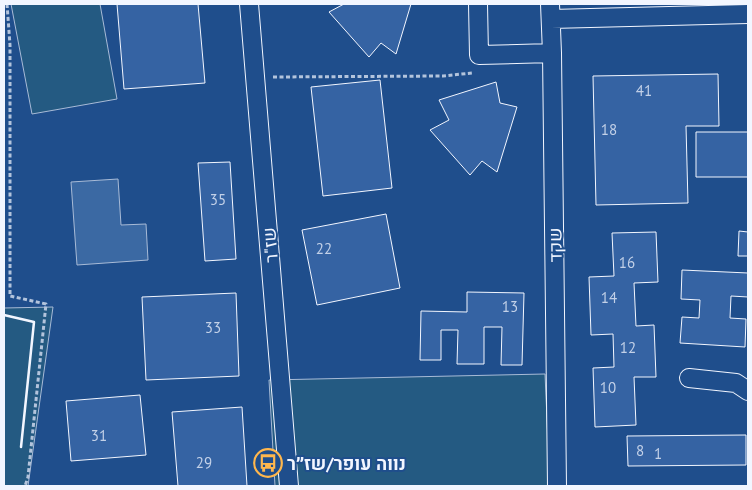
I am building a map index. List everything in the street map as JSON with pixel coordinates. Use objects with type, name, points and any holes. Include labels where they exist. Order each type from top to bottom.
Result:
[{"type":"street","name":"שז\"ר","points":[[249,4],[289,486]]},
{"type":"street","points":[[478,4],[479,55],[552,53]]},
{"type":"street","points":[[551,11],[748,14]]},
{"type":"street","name":"שקד","points":[[551,11],[557,486]]},
{"type":"street","points":[[689,378],[736,382],[748,391]]},
{"type":"path","points":[[7,4],[10,45],[10,296],[46,304],[28,477],[25,486]]},
{"type":"path","points":[[256,77],[443,76],[479,72]]},
{"type":"shaded area","points":[[11,4],[100,4],[117,99],[32,114]]},
{"type":"shaded area","points":[[118,179],[121,225],[146,224],[148,260],[77,265],[71,182]]},
{"type":"shaded area","points":[[53,307],[28,486],[4,486],[4,308]]},
{"type":"shaded area","points":[[545,374],[550,486],[275,486],[269,380]]},
{"type":"building","points":[[117,4],[198,4],[205,83],[124,89]]},
{"type":"building","points":[[344,4],[411,4],[396,54],[381,43],[369,57],[329,12]]},
{"type":"building","points":[[718,74],[719,126],[686,126],[688,203],[596,205],[593,76]]},
{"type":"building","points":[[380,80],[392,188],[323,196],[311,87]]},
{"type":"building","points":[[496,82],[500,103],[517,107],[497,172],[482,161],[470,175],[430,130],[449,120],[439,100]]},
{"type":"building","points":[[696,132],[748,132],[748,177],[696,177]]},
{"type":"building","points":[[230,162],[236,259],[205,261],[198,163]]},
{"type":"building","points":[[386,214],[400,288],[317,305],[302,230]]},
{"type":"building","points":[[739,231],[748,232],[748,256],[738,256]]},
{"type":"building","points":[[656,232],[658,282],[634,283],[636,326],[654,325],[656,377],[634,377],[636,425],[595,427],[593,368],[614,367],[613,334],[591,335],[589,277],[614,276],[612,233]]},
{"type":"building","points":[[682,270],[748,273],[748,297],[731,296],[730,318],[746,319],[745,347],[680,343],[682,317],[699,318],[700,300],[681,299]]},
{"type":"building","points":[[467,292],[524,293],[522,365],[501,365],[502,327],[484,327],[484,364],[457,364],[458,330],[441,330],[441,360],[420,360],[421,311],[467,312]]},
{"type":"building","points":[[236,293],[239,376],[146,380],[142,297]]},
{"type":"building","points":[[140,395],[146,455],[71,461],[66,401]]},
{"type":"building","points":[[242,407],[247,486],[178,486],[172,412]]},
{"type":"building","points":[[746,435],[746,465],[628,466],[627,436]]},
{"type":"wall","points":[[4,315],[34,322],[21,447]]},
{"type":"place","name":"נווה עופר/שז״ר","points":[[268,463]]}]
